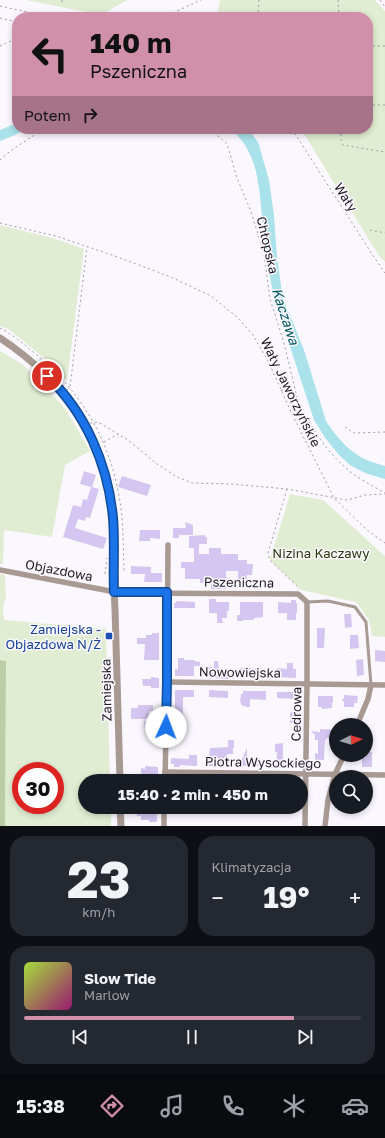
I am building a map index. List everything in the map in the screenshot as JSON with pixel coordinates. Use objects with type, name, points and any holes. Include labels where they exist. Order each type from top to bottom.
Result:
[{"type":"street","name":"Zamiejska","points":[[0,338],[29,360],[54,382],[64,394],[85,425],[100,458],[109,489],[113,519],[114,543],[114,592],[120,774]]},
{"type":"street","points":[[165,772],[168,545]]},
{"type":"street","name":"Objazdowa","points":[[0,570],[114,592]]},
{"type":"street","name":"Pszeniczna","points":[[114,592],[298,594]]},
{"type":"street","points":[[298,594],[307,602]]},
{"type":"street","name":"Cedrowa","points":[[306,774],[307,602]]},
{"type":"street","name":"Nowowiejska","points":[[167,682],[385,685]]},
{"type":"street","points":[[360,718],[368,699],[371,685]]},
{"type":"street","name":"Piotra Wysockiego","points":[[165,772],[306,774]]},
{"type":"street","name":"Piotra Wysockiego","points":[[308,774],[329,774]]},
{"type":"street","name":"Piotra Wysockiego","points":[[373,775],[385,775]]},
{"type":"street","points":[[325,826],[329,796]]},
{"type":"street","points":[[120,814],[121,826]]},
{"type":"street","points":[[164,814],[164,826]]},
{"type":"street","name":"Cedrowa","points":[[305,814],[305,826]]},
{"type":"lane","points":[[307,602],[328,601],[355,607],[366,622],[371,685]]},
{"type":"path","points":[[175,12],[201,0]]},
{"type":"path","points":[[258,12],[259,0]]},
{"type":"path","points":[[338,0],[339,12]]},
{"type":"path","points":[[380,0],[385,7]]},
{"type":"path","points":[[0,6],[27,12]]},
{"type":"path","points":[[0,18],[12,21]]},
{"type":"path","points":[[0,46],[12,40]]},
{"type":"path","points":[[373,46],[385,46]]},
{"type":"path","points":[[373,105],[385,105]]},
{"type":"path","points":[[0,160],[6,154],[37,134]]},
{"type":"path","name":"Chłopska","points":[[216,134],[228,144],[237,178],[250,209],[264,253],[270,299],[284,343],[297,397],[308,421],[323,444],[346,469],[385,493]]},
{"type":"path","name":"Wały","points":[[295,134],[385,273]]},
{"type":"path","points":[[341,134],[343,144],[385,152]]},
{"type":"path","name":"Wały Jaworzyńskie","points":[[0,222],[56,236],[171,277],[211,296],[237,317],[253,335],[268,361],[334,498],[368,530],[385,542]]},
{"type":"path","points":[[370,230],[385,233]]},
{"type":"path","points":[[64,394],[70,387],[87,246]]},
{"type":"path","points":[[281,390],[297,397]]},
{"type":"path","points":[[85,425],[98,422],[128,440],[157,464],[177,477],[192,483],[287,488],[347,500],[365,495],[385,493]]},
{"type":"path","points":[[345,427],[354,433],[385,432]]},
{"type":"path","points":[[103,442],[118,434]]},
{"type":"path","points":[[287,488],[268,552],[270,560],[298,587],[298,594]]},
{"type":"green space","points":[[26,0],[127,0],[106,12],[86,12]]},
{"type":"green space","points":[[220,0],[375,0],[385,11],[385,262],[379,256],[304,134],[373,134],[373,12],[218,12]]},
{"type":"green space","points":[[0,225],[56,239],[84,249],[67,380],[49,362],[8,329],[0,326]]},
{"type":"green space","points":[[0,351],[22,364],[47,388],[66,410],[90,451],[65,465],[52,537],[4,530],[3,564],[0,564]]},
{"type":"green space","name":"Nizina Kaczawy","points":[[290,494],[323,500],[385,556],[385,637],[372,636],[369,620],[356,602],[301,590],[270,560]]},
{"type":"green space","points":[[0,574],[5,575],[6,596],[3,609],[4,620],[106,629],[110,774],[78,774],[78,814],[111,814],[111,826],[5,826],[6,661],[0,660]]},
{"type":"green space","points":[[0,660],[6,661],[5,826],[0,826]]},
{"type":"water","points":[[12,125],[12,134],[17,134],[0,141],[0,130]]},
{"type":"water","name":"Kaczawa","points":[[236,134],[252,134],[258,142],[269,180],[282,292],[304,350],[326,421],[332,430],[352,451],[366,460],[385,466],[385,479],[365,473],[350,465],[339,455],[326,439],[314,420],[271,285],[256,171],[247,149]]},
{"type":"building","points":[[84,471],[96,475],[92,487],[99,489],[90,518],[86,517],[85,521],[78,519],[75,528],[107,538],[103,549],[63,537],[73,505],[81,507],[83,499],[87,500],[91,487],[80,484]]},
{"type":"building","points":[[122,476],[151,485],[147,496],[118,487]]},
{"type":"building","points":[[185,522],[193,525],[193,535],[179,535],[179,538],[173,538],[173,528],[186,528]]},
{"type":"building","points":[[140,530],[160,530],[160,539],[150,538],[150,541],[139,541]]},
{"type":"building","points":[[205,535],[205,537],[207,537],[207,544],[199,544],[199,554],[209,554],[209,548],[221,548],[221,554],[238,554],[238,560],[247,560],[247,564],[253,564],[252,575],[247,575],[247,585],[238,585],[238,571],[226,571],[226,589],[211,589],[211,583],[200,583],[200,579],[185,579],[185,568],[181,568],[181,562],[194,562],[194,548],[189,548],[189,536]]},
{"type":"building","points":[[131,566],[151,567],[151,573],[162,573],[162,582],[144,582],[145,574],[131,574]]},
{"type":"building","points":[[209,599],[216,599],[216,602],[229,602],[227,618],[222,618],[223,623],[217,623],[217,613],[209,613]]},
{"type":"building","points":[[291,600],[296,600],[297,603],[296,620],[287,620],[287,613],[278,613],[278,602],[291,603]]},
{"type":"building","points":[[176,601],[195,602],[195,608],[174,608],[174,603],[176,603]]},
{"type":"building","points":[[240,602],[263,602],[263,617],[254,618],[254,620],[237,621],[237,615],[240,615]]},
{"type":"building","points":[[344,614],[351,614],[352,627],[345,628]]},
{"type":"building","points":[[317,628],[325,628],[324,648],[317,648]]},
{"type":"building","points":[[152,633],[159,633],[159,660],[144,660],[145,644],[137,644],[137,638],[146,638],[146,635],[152,635]]},
{"type":"building","points":[[350,635],[358,635],[359,648],[350,649]]},
{"type":"building","points":[[375,650],[385,651],[385,662],[375,661]]},
{"type":"building","points":[[178,658],[200,662],[200,666],[194,666],[194,676],[175,676],[175,669],[178,670]]},
{"type":"building","points":[[363,659],[364,675],[357,676],[356,660]]},
{"type":"building","points":[[214,661],[218,661],[219,670],[230,670],[230,677],[228,677],[228,679],[212,678],[212,676],[209,676],[209,667],[214,668]]},
{"type":"building","points":[[287,663],[293,663],[293,669],[296,669],[296,678],[277,677],[277,668],[287,669]]},
{"type":"building","points":[[240,668],[265,669],[265,677],[240,677]]},
{"type":"building","points":[[151,677],[159,678],[159,688],[143,686],[142,679],[151,679]]},
{"type":"building","points":[[175,690],[194,690],[194,697],[183,697],[183,722],[181,722],[181,727],[175,727]]},
{"type":"building","points":[[209,690],[228,691],[228,698],[209,697]]},
{"type":"building","points":[[243,691],[266,691],[266,700],[250,699],[250,707],[241,705],[241,694],[243,694]]},
{"type":"building","points":[[277,692],[296,692],[296,699],[277,698]]},
{"type":"building","points":[[344,695],[358,696],[357,703],[354,703],[354,707],[344,707],[344,702],[342,700]]},
{"type":"building","points":[[318,696],[333,696],[332,708],[322,709],[322,707],[318,707]]},
{"type":"building","points":[[138,705],[153,705],[153,711],[149,711],[149,719],[131,719],[131,708],[138,708]]},
{"type":"building","points":[[294,711],[300,713],[299,723],[290,723],[290,713]]},
{"type":"building","points":[[144,721],[158,721],[158,733],[150,733],[150,728],[145,728]]},
{"type":"building","points":[[320,729],[329,730],[329,738],[326,738],[325,740],[324,760],[315,760],[315,753],[318,754],[318,740],[315,740],[315,735],[311,731],[320,732]]},
{"type":"building","points":[[228,740],[234,740],[234,748],[233,754],[227,754],[227,766],[208,766],[210,748],[228,747]]},
{"type":"building","points":[[283,743],[283,760],[295,760],[295,767],[293,768],[279,768],[279,766],[276,766],[277,752],[275,752],[275,744]]},
{"type":"building","points":[[247,748],[247,759],[261,759],[261,766],[242,766],[242,759]]},
{"type":"building","points":[[189,755],[197,755],[197,766],[180,765],[180,767],[174,767],[174,764],[171,764],[171,758],[189,759]]},
{"type":"building","points":[[362,762],[372,762],[372,767],[362,767]]},
{"type":"building","points":[[145,766],[158,767],[158,774],[141,774],[141,768],[145,769]]},
{"type":"building","points":[[137,814],[157,814],[157,822],[141,820],[141,816],[137,816]]},
{"type":"place","name":"Zamiejska - Objazdowa N/Ż","points":[[109,636]]},
{"type":"route","points":[[47,376],[54,382],[72,404],[85,425],[105,472],[113,519],[114,592],[167,592],[166,727]]}]
